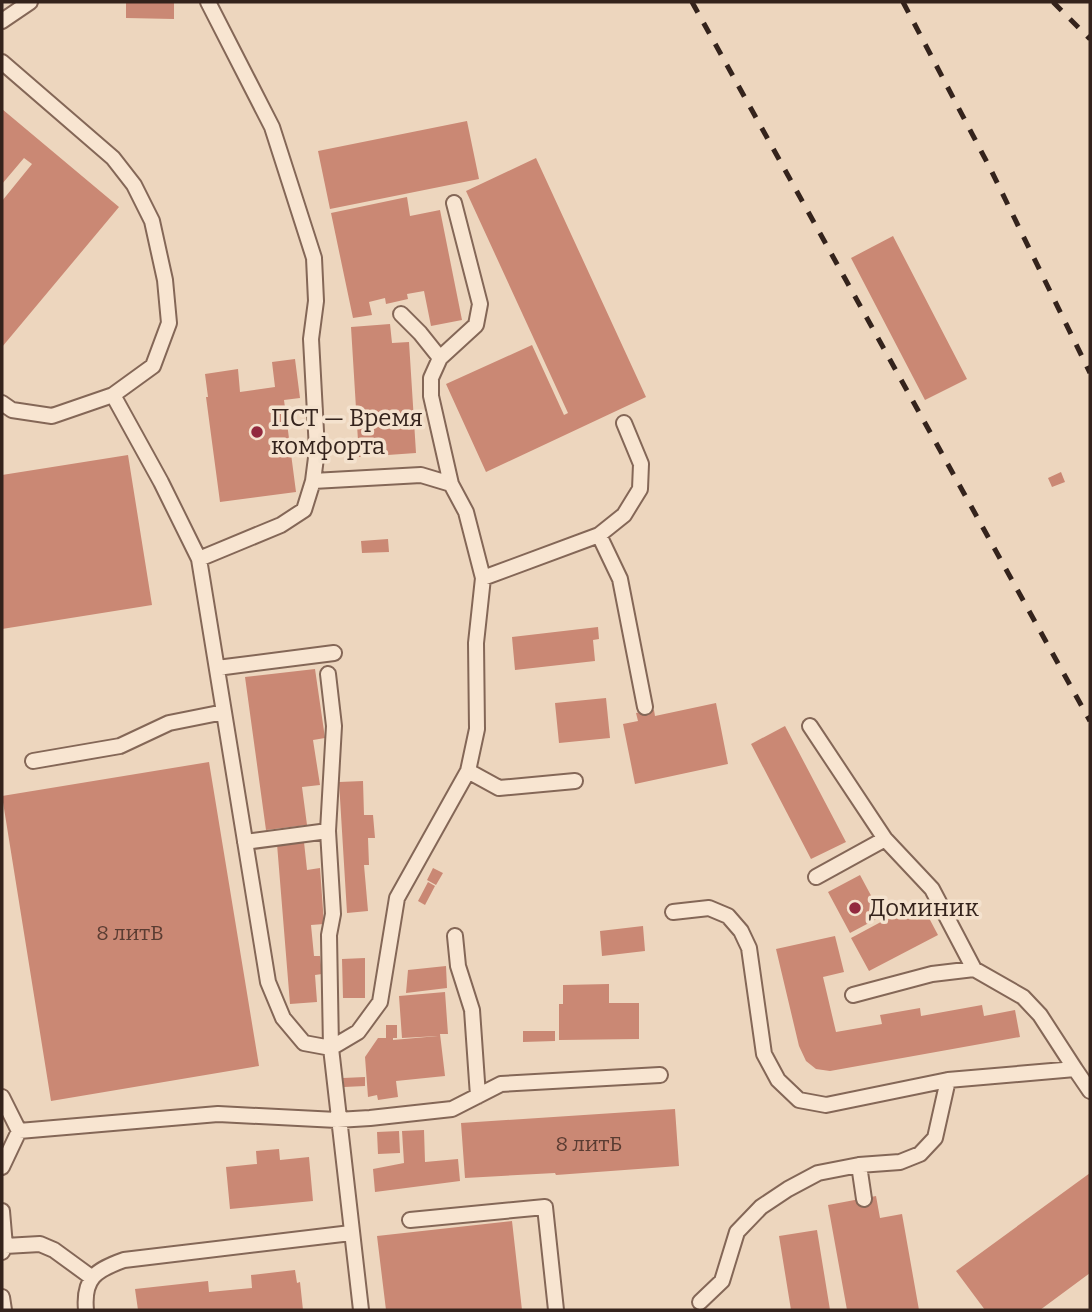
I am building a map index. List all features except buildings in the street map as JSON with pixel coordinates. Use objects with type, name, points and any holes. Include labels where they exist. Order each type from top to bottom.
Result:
[{"type":"lane","points":[[2,21],[30,2]]},
{"type":"lane","points":[[199,559],[281,525],[304,510],[313,481],[317,450],[311,339],[316,301],[314,258],[272,128],[208,2]]},
{"type":"lane","points":[[2,62],[113,158],[134,185],[152,221],[165,280],[169,323],[153,366],[113,395],[52,416],[12,410],[2,402]]},
{"type":"lane","points":[[113,395],[161,482],[199,559],[268,982],[283,1018],[304,1043],[331,1048],[358,1032],[380,1002],[397,898],[468,771],[477,729],[476,643],[483,578],[466,512],[451,484],[431,396],[431,378],[440,358],[476,324],[480,304],[454,203]]},
{"type":"lane","points":[[401,314],[440,358]]},
{"type":"lane","points":[[483,578],[600,535],[624,515],[640,489],[641,464],[624,423]]},
{"type":"lane","points":[[313,481],[421,475],[451,484]]},
{"type":"lane","points":[[600,535],[620,579],[645,708]]},
{"type":"lane","points":[[217,668],[334,653]]},
{"type":"lane","points":[[328,674],[334,726],[328,831],[333,914],[329,935],[331,1048],[337,1120],[361,1310]]},
{"type":"lane","points":[[33,761],[120,746],[169,723],[224,712]]},
{"type":"lane","points":[[810,726],[885,839],[932,889],[974,969],[1023,997],[1040,1015],[1090,1091]]},
{"type":"lane","points":[[468,771],[499,788],[575,781]]},
{"type":"lane","points":[[245,842],[328,831]]},
{"type":"lane","points":[[816,877],[885,839]]},
{"type":"lane","points":[[673,912],[709,908],[727,916],[741,931],[749,948],[764,1054],[778,1080],[799,1100],[826,1105],[948,1080],[1075,1069]]},
{"type":"lane","points":[[455,936],[458,966],[472,1010],[478,1096]]},
{"type":"lane","points":[[853,995],[932,974],[974,969]]},
{"type":"lane","points":[[19,1131],[218,1114],[337,1120],[452,1109],[501,1084],[660,1075]]},
{"type":"lane","points":[[700,1302],[722,1281],[737,1232],[761,1207],[818,1173],[859,1165],[900,1162],[920,1154],[935,1138],[948,1080]]},
{"type":"lane","points":[[2,1097],[19,1131]]},
{"type":"lane","points":[[2,1167],[19,1131]]},
{"type":"lane","points":[[859,1165],[864,1199]]},
{"type":"lane","points":[[411,1220],[545,1207],[556,1310]]},
{"type":"lane","points":[[2,1211],[3,1249],[40,1244],[54,1250],[91,1277]]},
{"type":"lane","points":[[86,1310],[85,1294],[91,1277],[104,1267],[124,1260],[351,1233]]},
{"type":"lane","points":[[2,1297],[4,1310]]},
{"type":"railway","points":[[692,2],[1090,721]]},
{"type":"railway","points":[[903,2],[990,168],[1090,373]]},
{"type":"railway","points":[[1053,2],[1090,39]]},
{"type":"place","name":"ПСТ — Время комфорта","points":[[257,432]]},
{"type":"place","name":"Доминик","points":[[855,908]]}]
